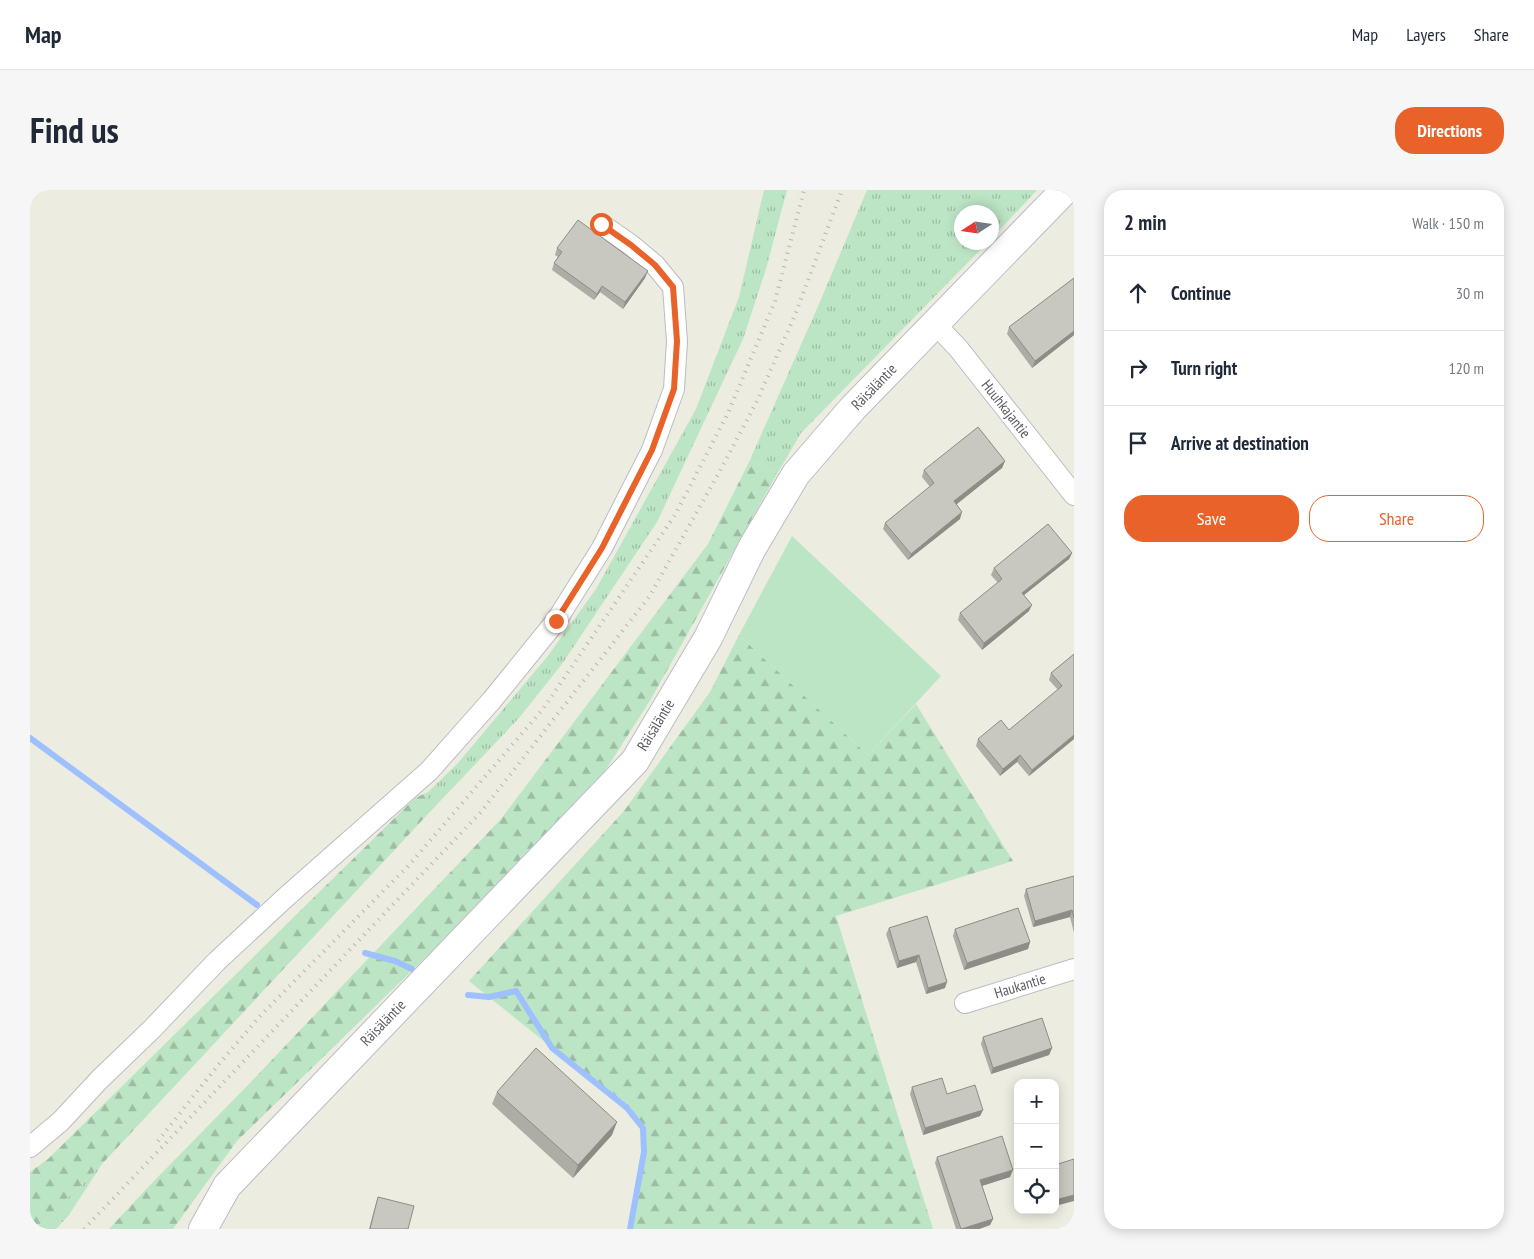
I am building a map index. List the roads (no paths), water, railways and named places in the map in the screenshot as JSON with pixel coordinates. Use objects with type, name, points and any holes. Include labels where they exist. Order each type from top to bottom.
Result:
[{"type":"street","name":"Räisäläntie","points":[[204,1229],[227,1186],[635,762],[708,638],[752,548],[796,474],[853,408],[1065,190]]},
{"type":"street","points":[[30,1147],[61,1120],[224,955],[286,896],[429,771],[492,700],[556,621],[602,548],[652,450],[671,398],[674,389],[677,341],[673,287],[655,265],[601,224]]},
{"type":"street","name":"Huuhkajantie","points":[[935,324],[958,348],[1074,495]]},
{"type":"street","name":"Haukantie","points":[[965,1003],[1074,970]]},
{"type":"waterway","points":[[30,738],[257,905]]},
{"type":"waterway","points":[[365,953],[395,961],[412,969]]},
{"type":"waterway","points":[[468,995],[489,997],[516,991],[552,1048],[627,1108],[643,1128],[644,1152],[630,1229]]},
{"type":"railway","points":[[158,1141],[219,1064],[261,1015],[410,864],[543,709],[675,515],[728,413],[775,301],[804,190]]},
{"type":"railway","points":[[84,1229],[481,812],[649,597],[757,401],[795,315],[842,190]]}]
